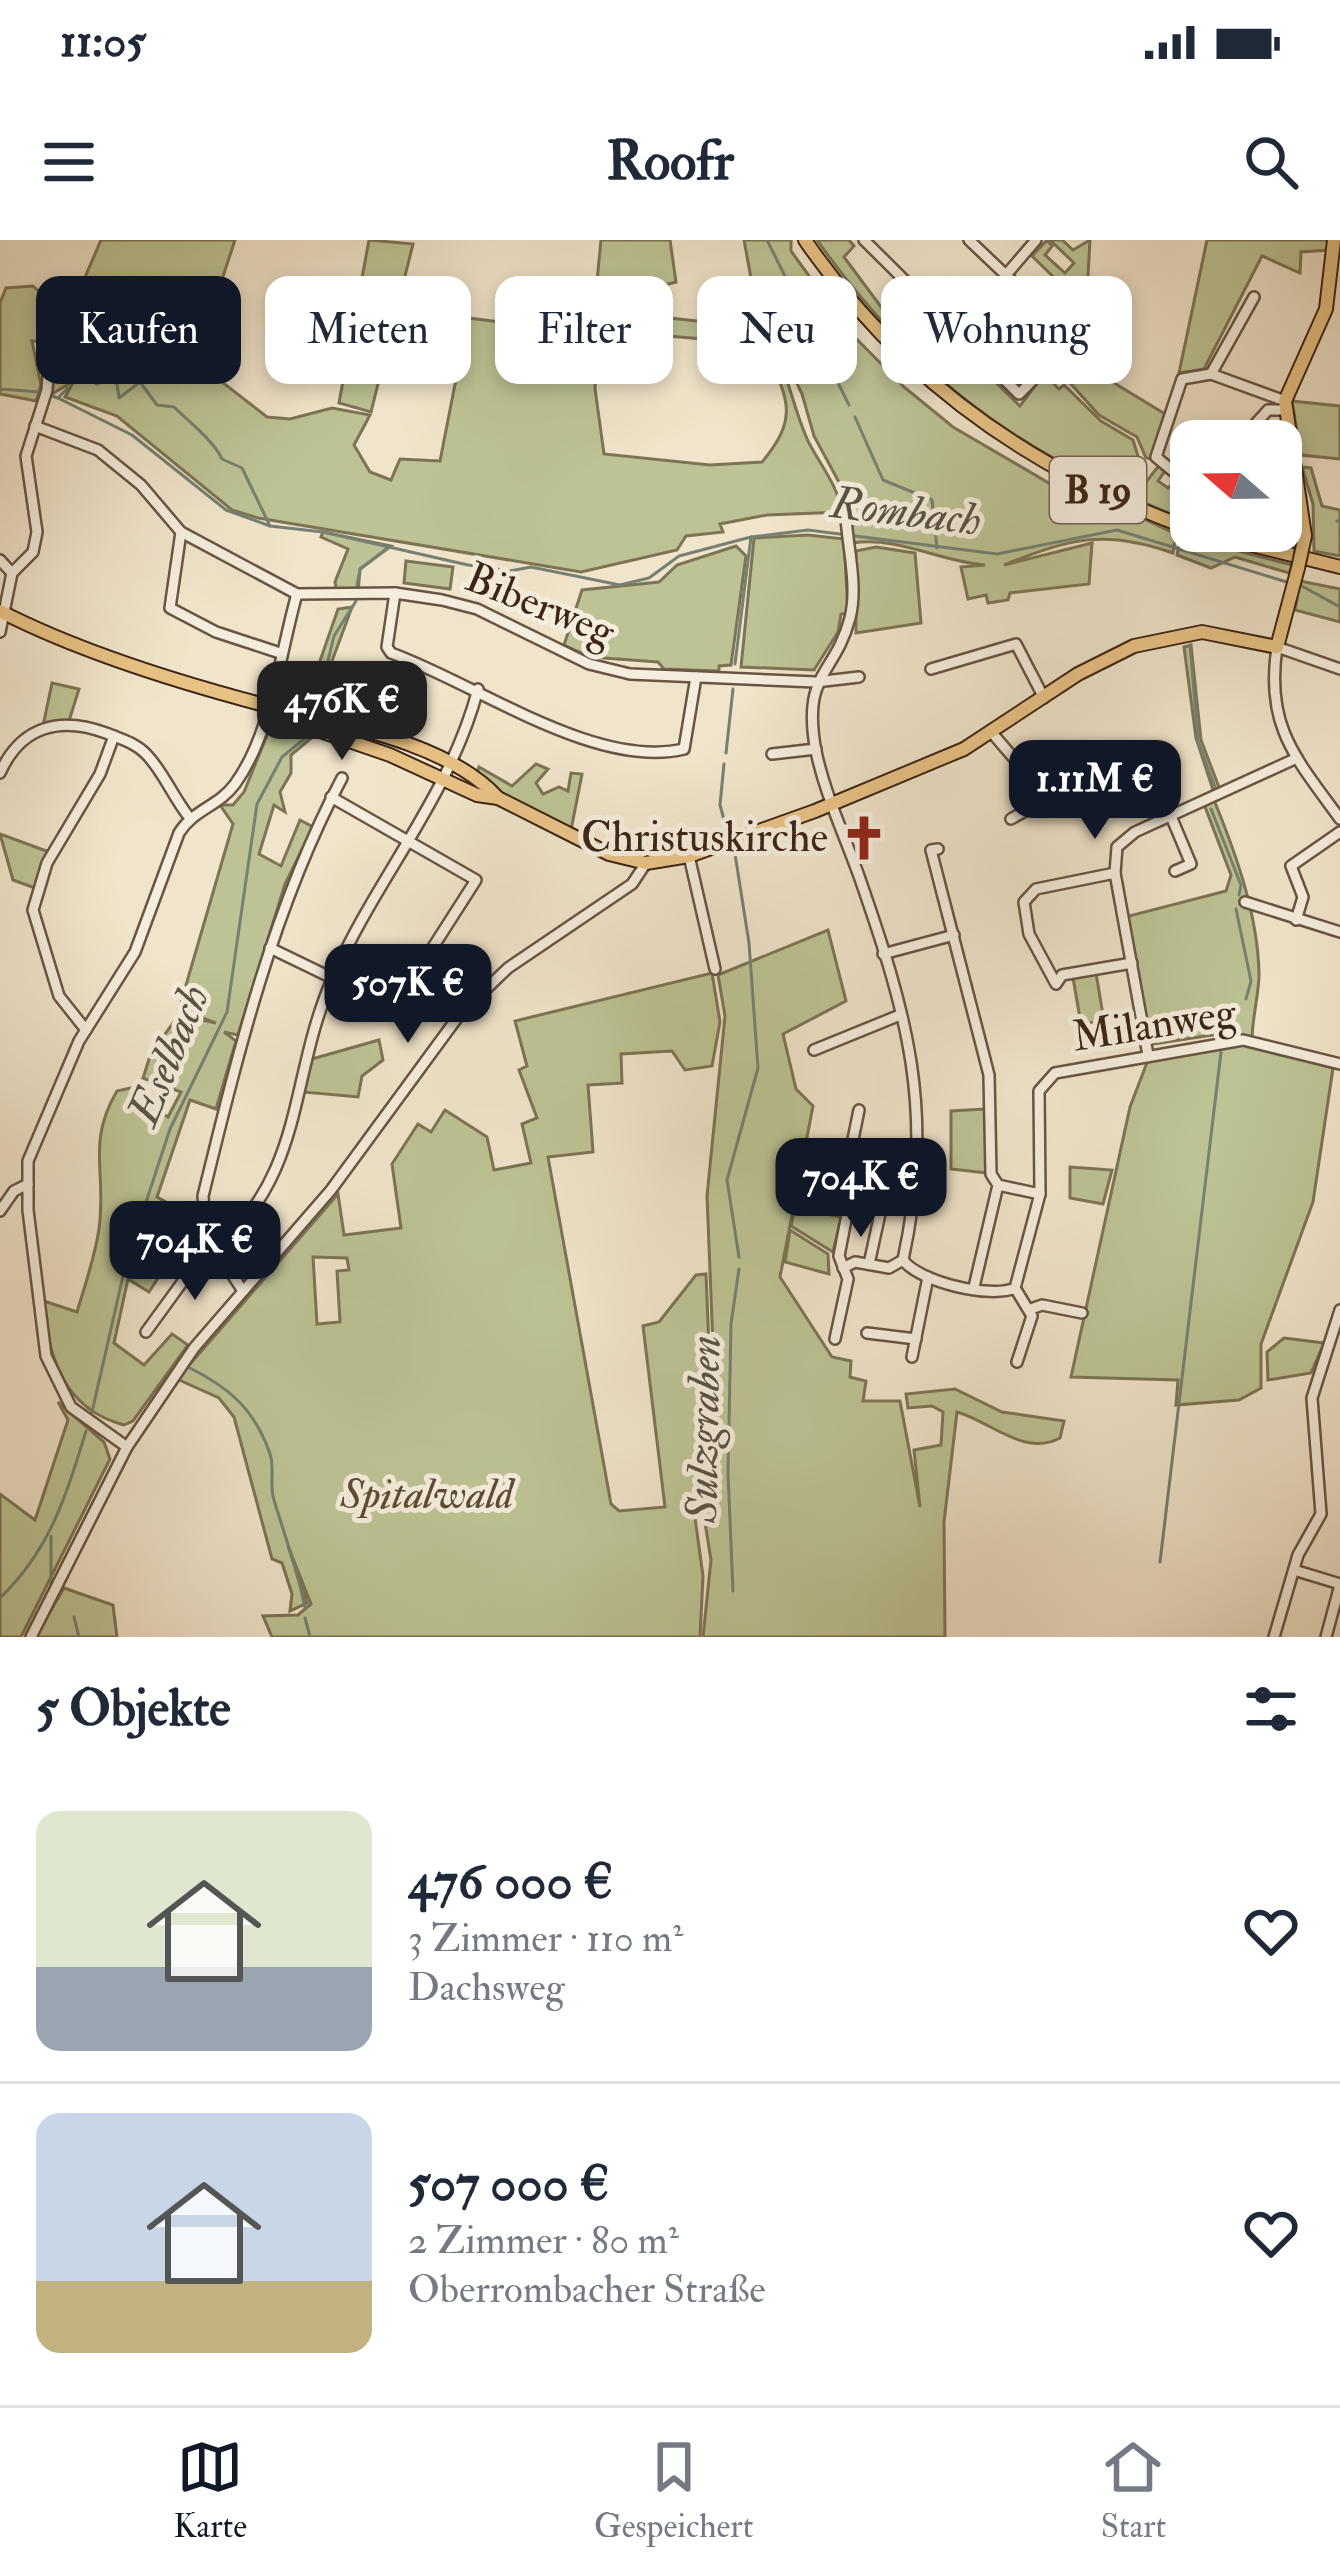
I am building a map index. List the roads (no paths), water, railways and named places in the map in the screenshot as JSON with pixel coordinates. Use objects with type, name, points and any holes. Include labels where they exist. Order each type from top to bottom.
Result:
[{"type":"main road","name":"B 19","points":[[805,240],[868,323],[954,404],[1056,469],[1170,519]]},
{"type":"main road","points":[[1280,420],[1278,405],[1326,309],[1334,240]]},
{"type":"main road","points":[[1302,497],[1302,549]]},
{"type":"main road","name":"B 19","points":[[1272,552],[1340,567]]},
{"type":"main road","points":[[3,613],[266,706],[285,719],[476,795],[498,798],[609,854],[646,863],[689,856],[832,804],[993,734],[1119,652],[1176,635],[1220,633],[1277,647],[1301,552]]},
{"type":"main road","points":[[266,706],[289,707],[451,765],[483,781],[498,798]]},
{"type":"street","points":[[863,240],[1019,394],[1072,339],[969,240]]},
{"type":"street","points":[[1006,275],[1036,240]]},
{"type":"street","points":[[1211,374],[1254,297]]},
{"type":"street","points":[[1170,469],[1156,457],[1182,379],[1211,374],[1278,405],[1262,420]]},
{"type":"street","points":[[0,632],[12,573],[33,552],[37,532],[26,455],[47,384]]},
{"type":"street","name":"Biberweg","points":[[34,426],[113,460],[181,532],[296,594],[394,593],[477,609],[607,669],[816,682],[860,677]]},
{"type":"street","points":[[843,1268],[855,1262],[890,1268],[904,1260],[918,1192],[920,1136],[914,1056],[816,749],[816,682],[841,643],[851,611],[845,518]]},
{"type":"street","points":[[181,532],[170,608],[216,632],[280,653]]},
{"type":"street","points":[[0,560],[12,573]]},
{"type":"street","points":[[394,593],[387,647],[391,653],[588,741],[667,753],[684,749],[695,676]]},
{"type":"street","points":[[127,1447],[71,1407],[55,1382],[38,1323],[28,1161],[86,1030],[128,966],[189,817],[232,788],[266,706],[296,594]]},
{"type":"street","points":[[931,669],[1016,644],[1044,698]]},
{"type":"street","points":[[1340,669],[1277,647],[1274,709],[1297,758],[1336,804],[1340,819]]},
{"type":"street","points":[[146,1332],[213,1248],[252,1216],[275,1179],[332,978],[369,904],[411,843],[444,779],[478,688]]},
{"type":"street","points":[[0,773],[13,748],[47,727],[84,725],[146,753],[189,817]]},
{"type":"street","points":[[993,734],[1048,798],[1011,819]]},
{"type":"street","points":[[86,1030],[59,996],[33,910],[47,862],[100,774],[114,736]]},
{"type":"street","points":[[772,754],[816,749]]},
{"type":"street","points":[[1148,1055],[1115,873],[1117,848],[1297,758]]},
{"type":"street","points":[[1152,771],[1191,864],[1175,871]]},
{"type":"street","points":[[243,1291],[213,1248],[203,1196],[270,948],[342,778]]},
{"type":"street","points":[[270,948],[394,1008],[476,880],[332,797]]},
{"type":"street","points":[[1296,920],[1303,896],[1292,866],[1340,832]]},
{"type":"street","points":[[938,849],[931,850],[989,1075],[991,1174],[998,1185],[1040,1194]]},
{"type":"street","points":[[689,856],[715,969]]},
{"type":"street","points":[[31,1637],[127,1447],[194,1348],[331,1190],[481,992],[554,935],[622,893],[646,863]]},
{"type":"street","points":[[1115,873],[1036,890],[1024,902],[1025,923],[1056,984],[1062,976],[1132,963]]},
{"type":"street","points":[[1245,902],[1340,932]]},
{"type":"street","points":[[884,954],[954,934]]},
{"type":"street","points":[[814,1050],[900,1015]]},
{"type":"street","name":"Milanweg","points":[[1015,1288],[1040,1194],[1038,1101],[1046,1080],[1068,1068],[1252,1040],[1340,1064]]},
{"type":"street","points":[[835,1339],[848,1279],[839,1256],[855,1173],[849,1159],[859,1110]]},
{"type":"street","points":[[0,1211],[14,1191],[28,1184]]},
{"type":"street","points":[[974,1287],[998,1185]]},
{"type":"street","points":[[868,1264],[880,1209]]},
{"type":"street","points":[[904,1260],[928,1276],[1003,1293],[1015,1288],[1031,1309]]},
{"type":"street","points":[[912,1358],[928,1276]]},
{"type":"street","points":[[1031,1309],[1042,1305],[1082,1313]]},
{"type":"street","points":[[1017,1362],[1031,1309]]},
{"type":"street","points":[[1274,1637],[1323,1495],[1312,1398],[1340,1315]]},
{"type":"street","points":[[867,1333],[916,1339]]},
{"type":"street","points":[[1323,1495],[1340,1493]]},
{"type":"street","points":[[1294,1570],[1340,1585],[1326,1637]]},
{"type":"waterway","points":[[767,240],[849,405]]},
{"type":"waterway","name":"Rombach","points":[[117,384],[119,398],[137,384]]},
{"type":"waterway","name":"Rombach","points":[[141,384],[157,405],[174,407],[222,459],[242,468],[270,526],[323,532],[468,565],[510,571],[531,567],[620,585],[649,578],[679,556],[751,537],[808,530],[997,554],[1117,530],[1290,583]]},
{"type":"waterway","points":[[49,395],[58,398],[68,388]]},
{"type":"waterway","points":[[0,389],[40,392]]},
{"type":"waterway","points":[[58,398],[132,435],[226,510],[270,526]]},
{"type":"waterway","points":[[855,417],[883,480],[932,500],[937,548]]},
{"type":"waterway","name":"Sulzgraben","points":[[735,664],[751,537]]},
{"type":"waterway","name":"Eselbach","points":[[357,585],[360,569],[389,547]]},
{"type":"waterway","name":"Rombach","points":[[1300,585],[1340,607]]},
{"type":"waterway","name":"Eselbach","points":[[318,711],[311,696],[323,681],[334,636],[356,601]]},
{"type":"waterway","points":[[1190,645],[1198,741],[1216,790]]},
{"type":"waterway","name":"Sulzgraben","points":[[726,753],[733,689]]},
{"type":"waterway","name":"Eselbach","points":[[92,1412],[126,1263],[170,1129],[227,1012],[257,804],[282,757],[309,735]]},
{"type":"waterway","name":"Sulzgraben","points":[[724,764],[720,805],[727,831]]},
{"type":"waterway","points":[[1211,809],[1241,885],[1239,895]]},
{"type":"waterway","name":"Sulzgraben","points":[[735,854],[749,943],[758,1068],[727,1180],[739,1257]]},
{"type":"waterway","points":[[1236,909],[1251,981],[1246,999]]},
{"type":"waterway","points":[[1160,1562],[1221,1052]]},
{"type":"waterway","name":"Sulzgraben","points":[[733,1591],[728,1473],[731,1324],[739,1269]]},
{"type":"waterway","points":[[190,1368],[239,1402],[264,1438],[273,1494],[305,1608]]},
{"type":"waterway","name":"Eselbach","points":[[0,1598],[44,1541],[86,1431]]},
{"type":"waterway","points":[[51,1536],[51,1584]]},
{"type":"waterway","points":[[74,1617],[79,1637]]},
{"type":"waterway","points":[[305,1618],[310,1637]]},
{"type":"place","name":"Christuskirche","points":[[864,838]]},
{"type":"park label","name":"Spitalwald","points":[[427,1495]]}]
